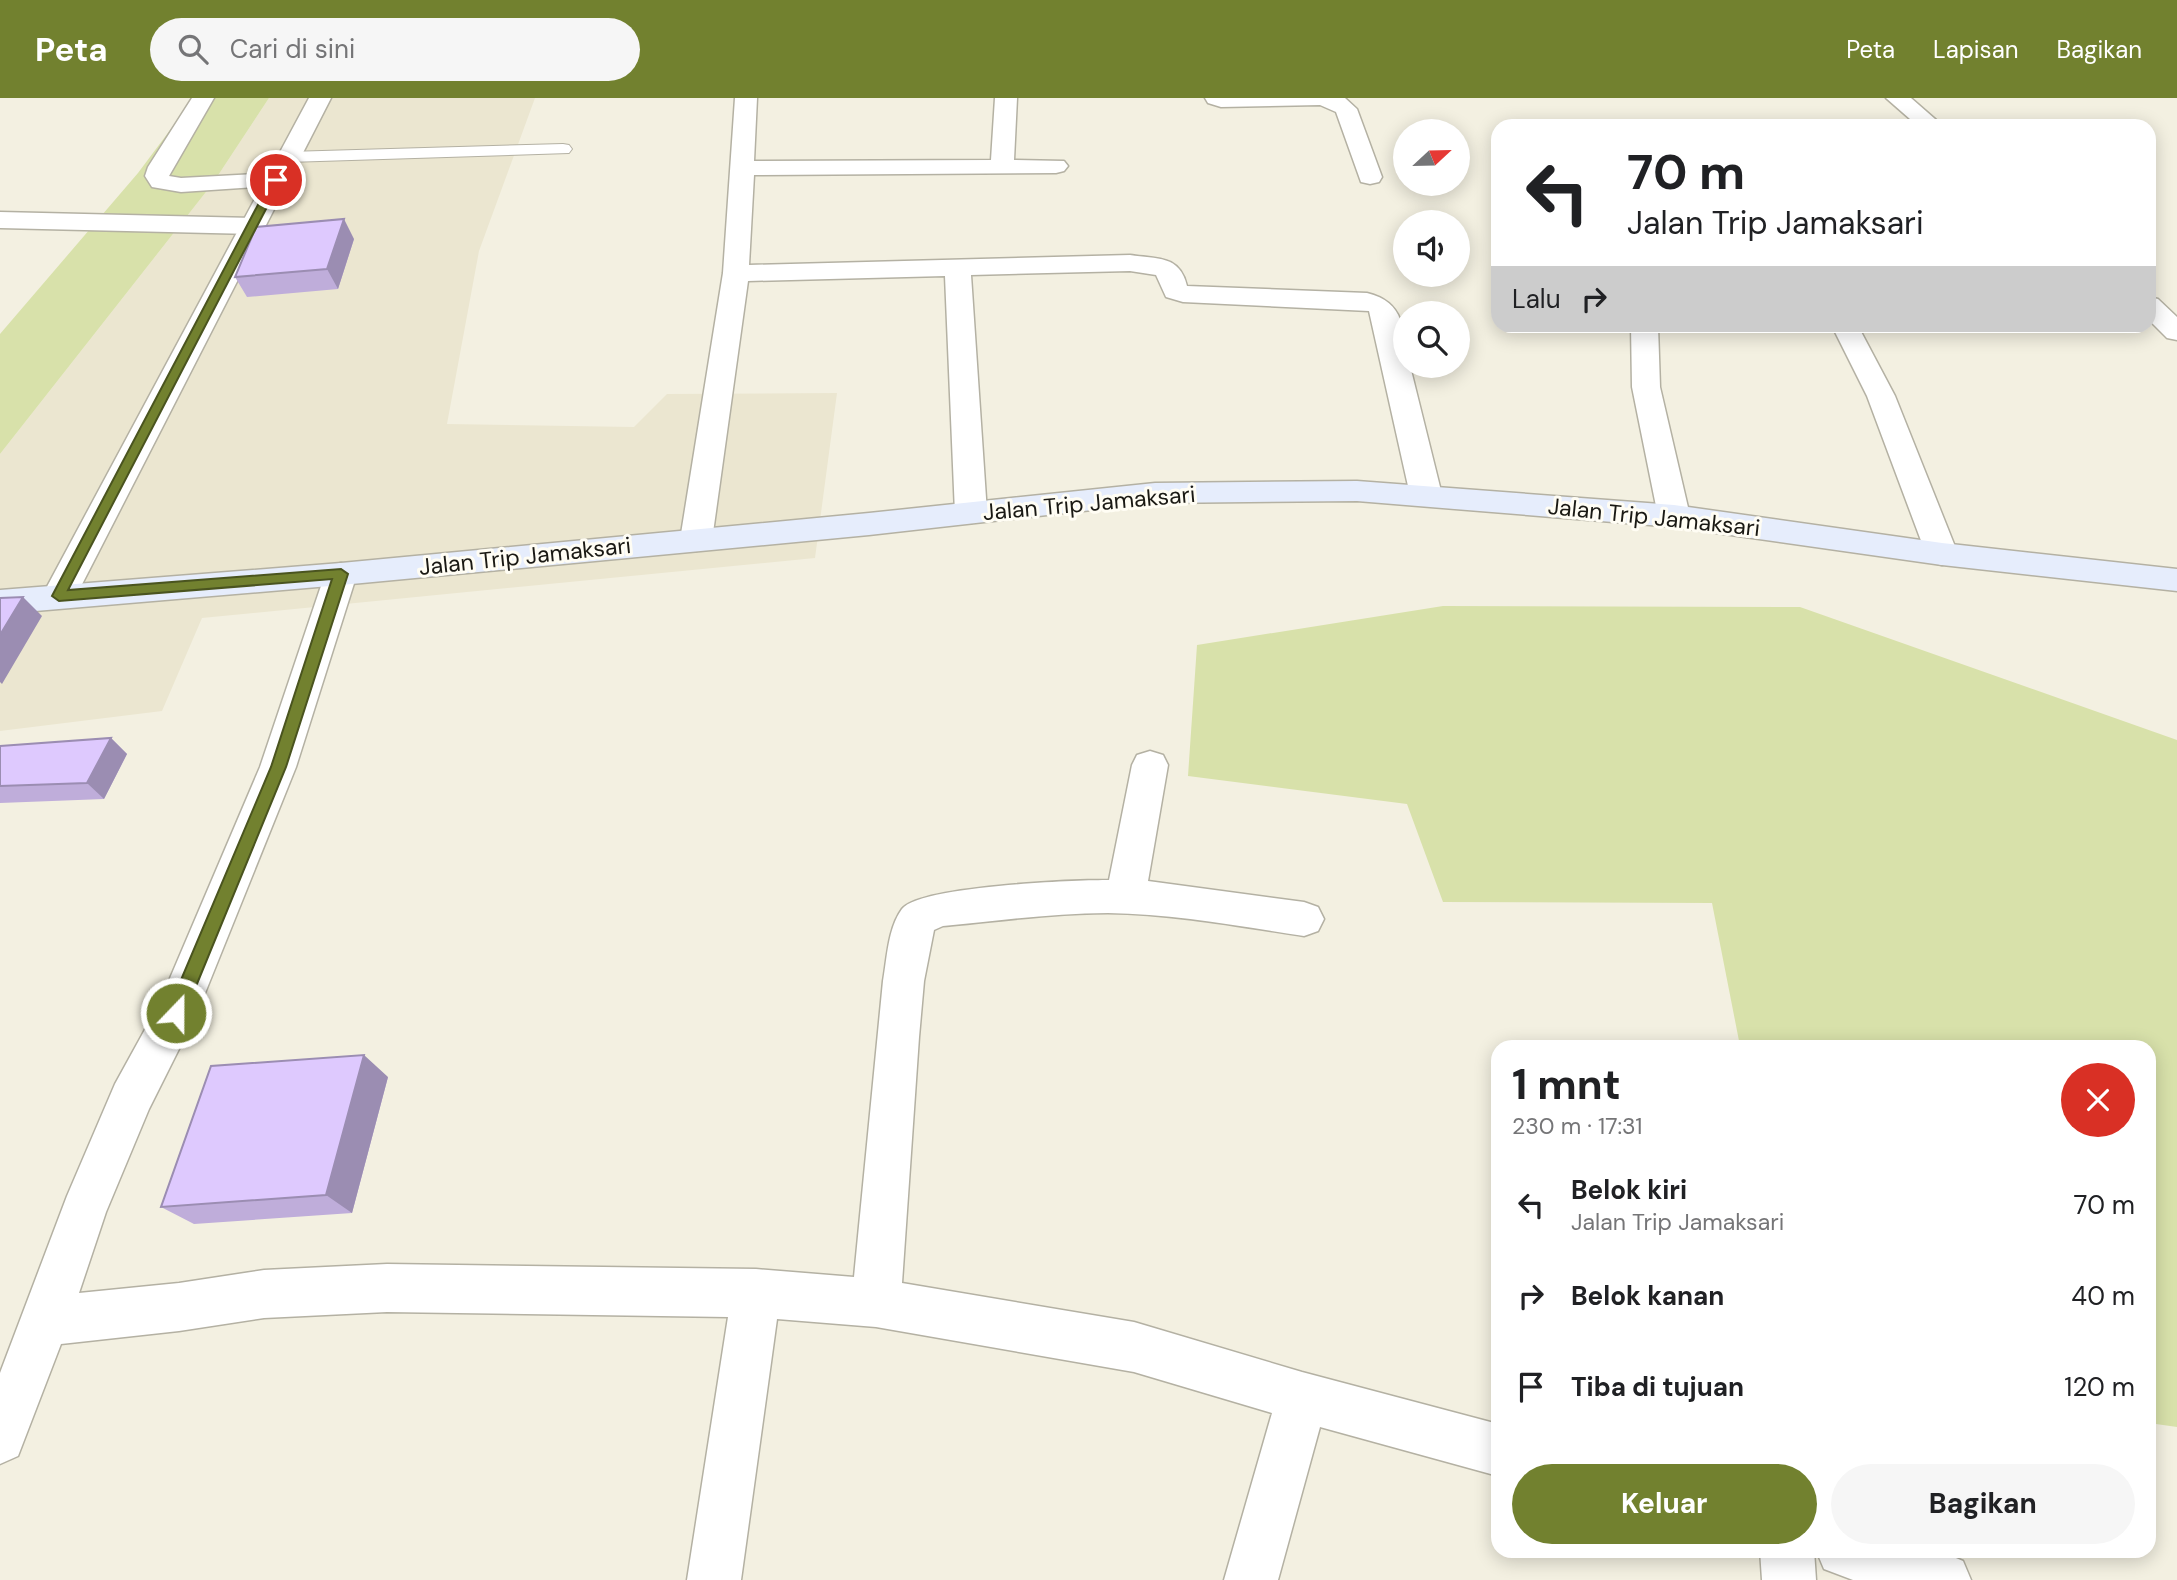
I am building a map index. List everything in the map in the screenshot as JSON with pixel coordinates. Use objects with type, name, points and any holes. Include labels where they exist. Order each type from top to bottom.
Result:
[{"type":"main road","name":"Jalan Trip Jamaksari","points":[[0,602],[341,574],[869,524],[1155,493],[1357,491],[1674,516],[1942,554],[2177,580]]},
{"type":"street","points":[[203,98],[160,167],[157,176],[161,182],[181,185],[276,180]]},
{"type":"street","points":[[59,596],[320,98]]},
{"type":"street","points":[[696,540],[736,273],[746,98]]},
{"type":"street","points":[[1002,167],[1006,98]]},
{"type":"street","points":[[1216,98],[1322,98],[1337,103],[1346,109],[1370,177]]},
{"type":"street","points":[[1897,98],[1923,119]]},
{"type":"street","points":[[744,168],[1056,166]]},
{"type":"street","points":[[0,220],[255,221]]},
{"type":"street","points":[[736,273],[1148,264],[1171,273],[1175,290],[1183,295],[1367,301],[1378,305],[1384,312],[1426,495]]},
{"type":"street","points":[[958,268],[964,514]]},
{"type":"street","points":[[2156,312],[2177,332]]},
{"type":"street","points":[[1644,333],[1646,387],[1674,516]]},
{"type":"street","points":[[1849,333],[1881,396],[1942,554]]},
{"type":"street","points":[[0,1438],[83,1212],[131,1099],[176,1013],[278,767],[341,574]]},
{"type":"street","points":[[1125,897],[1150,765]]},
{"type":"street","points":[[876,1303],[891,1111],[907,956],[915,923],[924,915],[935,912],[995,904],[1125,897],[1217,905],[1304,919]]},
{"type":"street","points":[[45,1321],[179,1307],[264,1294],[387,1288],[756,1293],[876,1303],[1134,1347],[1302,1397],[1491,1448]]},
{"type":"street","points":[[714,1580],[756,1293]]},
{"type":"street","points":[[1251,1580],[1302,1397]]},
{"type":"street","points":[[1788,1558],[1789,1580]]},
{"type":"street","points":[[1870,1558],[1944,1580]]},
{"type":"lane","points":[[288,157],[563,149]]},
{"type":"shaded area","points":[[269,98],[535,98],[479,251],[447,424],[634,427],[667,394],[837,393],[815,558],[202,618],[162,711],[0,731],[0,454],[213,183]]},
{"type":"green space","points":[[194,98],[269,98],[213,183],[0,454],[0,334],[138,173]]},
{"type":"green space","points":[[1443,606],[1800,607],[2177,740],[2177,1427],[2156,1424],[2156,1040],[1739,1040],[1712,903],[1443,902],[1407,804],[1188,776],[1197,645]]},
{"type":"building","points":[[344,219],[327,269],[235,277],[256,227]]},
{"type":"building","points":[[23,597],[0,635],[0,598]]},
{"type":"building","points":[[111,738],[87,783],[0,786],[0,746]]},
{"type":"building","points":[[364,1055],[326,1195],[161,1207],[211,1066]]},
{"type":"route","points":[[176,1013],[278,767],[341,574],[59,596],[276,180]]}]
